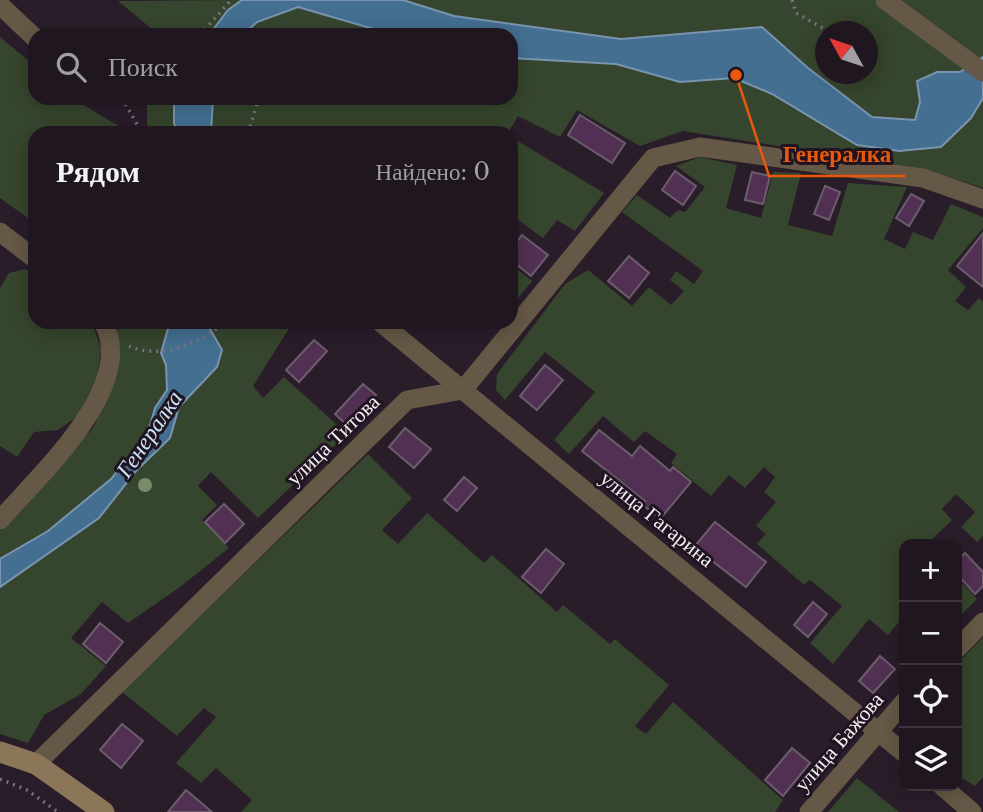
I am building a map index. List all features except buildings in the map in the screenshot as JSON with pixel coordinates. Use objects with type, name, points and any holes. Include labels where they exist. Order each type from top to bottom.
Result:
[{"type":"street","points":[[886,0],[983,72]]},
{"type":"street","points":[[0,5],[28,31]]},
{"type":"street","points":[[518,323],[653,158],[699,147],[923,178],[983,199]]},
{"type":"street","points":[[0,232],[28,254]]},
{"type":"street","points":[[0,520],[85,423],[101,393],[109,358],[106,329]]},
{"type":"street","name":"улица Гагарина","points":[[389,329],[899,749]]},
{"type":"street","points":[[463,390],[513,329]]},
{"type":"street","name":"улица Титова","points":[[36,764],[407,400],[463,390]]},
{"type":"street","points":[[962,644],[983,622]]},
{"type":"street","name":"улица Бажова","points":[[809,812],[877,729],[899,707]]},
{"type":"street","points":[[0,752],[36,764],[104,812]]},
{"type":"street","points":[[948,791],[972,812]]},
{"type":"path","points":[[206,28],[231,0]]},
{"type":"path","points":[[792,0],[796,13],[815,24]]},
{"type":"path","points":[[123,105],[137,126]]},
{"type":"path","points":[[250,126],[257,105]]},
{"type":"path","points":[[158,353],[213,333],[217,329]]},
{"type":"path","points":[[0,779],[27,790],[58,812]]},
{"type":"green space","points":[[242,0],[228,10],[214,28],[151,28],[118,1]]},
{"type":"green space","points":[[403,0],[983,0],[983,57],[960,72],[937,72],[920,102],[915,121],[871,117],[829,84],[878,84],[878,21],[815,21],[815,73],[762,27],[621,39],[454,16]]},
{"type":"green space","points":[[298,7],[370,28],[251,28],[257,22]]},
{"type":"green space","points":[[0,37],[28,60],[28,105],[84,105],[118,126],[28,126],[28,218],[0,198]]},
{"type":"green space","points":[[518,58],[616,64],[680,82],[734,78],[772,94],[857,145],[971,118],[983,98],[983,188],[925,169],[683,131],[640,146],[577,110],[560,137],[518,116],[512,126],[211,126],[213,105],[518,105]]},
{"type":"green space","points":[[147,105],[174,105],[176,126],[147,126]]},
{"type":"green space","points":[[518,141],[604,193],[575,231],[557,220],[543,238],[518,220]]},
{"type":"green space","points":[[700,157],[737,165],[726,208],[761,218],[773,172],[801,173],[788,225],[832,236],[848,183],[907,187],[884,239],[905,249],[913,232],[933,240],[951,204],[983,217],[983,228],[948,270],[966,287],[955,301],[968,310],[979,298],[983,301],[983,536],[977,542],[961,527],[975,512],[956,494],[942,509],[952,520],[932,539],[899,539],[899,622],[888,635],[869,619],[833,664],[810,643],[842,606],[810,580],[804,585],[757,544],[766,534],[756,526],[776,502],[764,492],[775,477],[764,467],[745,488],[729,475],[711,496],[671,463],[677,454],[645,431],[634,442],[603,416],[569,454],[554,440],[595,392],[545,352],[505,400],[496,390],[497,374],[565,284],[588,270],[632,306],[649,287],[671,305],[684,291],[670,280],[676,271],[694,284],[703,271],[622,212],[637,195],[670,218],[678,210],[685,212],[705,187],[676,166]]},
{"type":"green space","points":[[25,269],[28,271],[28,329],[94,329],[101,349],[97,382],[81,414],[58,430],[34,432],[17,457],[0,446],[0,288],[9,273]]},
{"type":"green space","points":[[518,270],[532,281],[518,298]]},
{"type":"green space","points":[[118,329],[168,329],[161,353],[166,365],[167,390],[155,408],[148,432],[111,479],[48,531],[0,559],[0,531],[93,428],[114,382]]},
{"type":"green space","points":[[210,329],[289,329],[253,386],[263,398],[284,377],[347,434],[258,518],[211,472],[198,486],[217,505],[202,520],[229,548],[128,623],[102,602],[71,638],[106,666],[81,694],[44,715],[28,743],[0,734],[0,587],[99,518],[136,471],[170,438],[179,407],[217,366]]},
{"type":"green space","points":[[368,454],[412,498],[382,530],[398,544],[427,513],[484,563],[492,555],[557,612],[563,605],[610,644],[615,639],[669,685],[635,726],[646,734],[673,702],[783,800],[775,812],[241,812],[252,800],[216,768],[201,783],[176,763],[216,717],[204,708],[177,736],[122,692]]},
{"type":"green space","points":[[962,582],[977,599],[962,614]]},
{"type":"green space","points":[[983,637],[983,777],[975,786],[962,778],[962,659]]},
{"type":"green space","points":[[857,778],[899,812],[828,812]]},
{"type":"water","points":[[242,0],[403,0],[454,16],[621,39],[762,27],[815,73],[815,84],[829,84],[872,117],[915,120],[920,102],[917,81],[937,72],[960,72],[983,57],[983,98],[971,118],[941,147],[899,151],[857,145],[772,94],[734,78],[680,82],[616,64],[518,58],[518,28],[370,28],[298,7],[257,22],[251,28],[214,28],[228,10]]},
{"type":"water","points":[[174,105],[213,105],[211,126],[174,124]]},
{"type":"water","name":"Генералка","points":[[168,329],[210,329],[222,350],[217,367],[179,407],[170,438],[136,471],[99,518],[0,587],[0,559],[48,531],[111,479],[148,432],[155,408],[167,390],[166,365],[161,353]]},
{"type":"place","name":"Генералка","points":[[736,75]]}]
